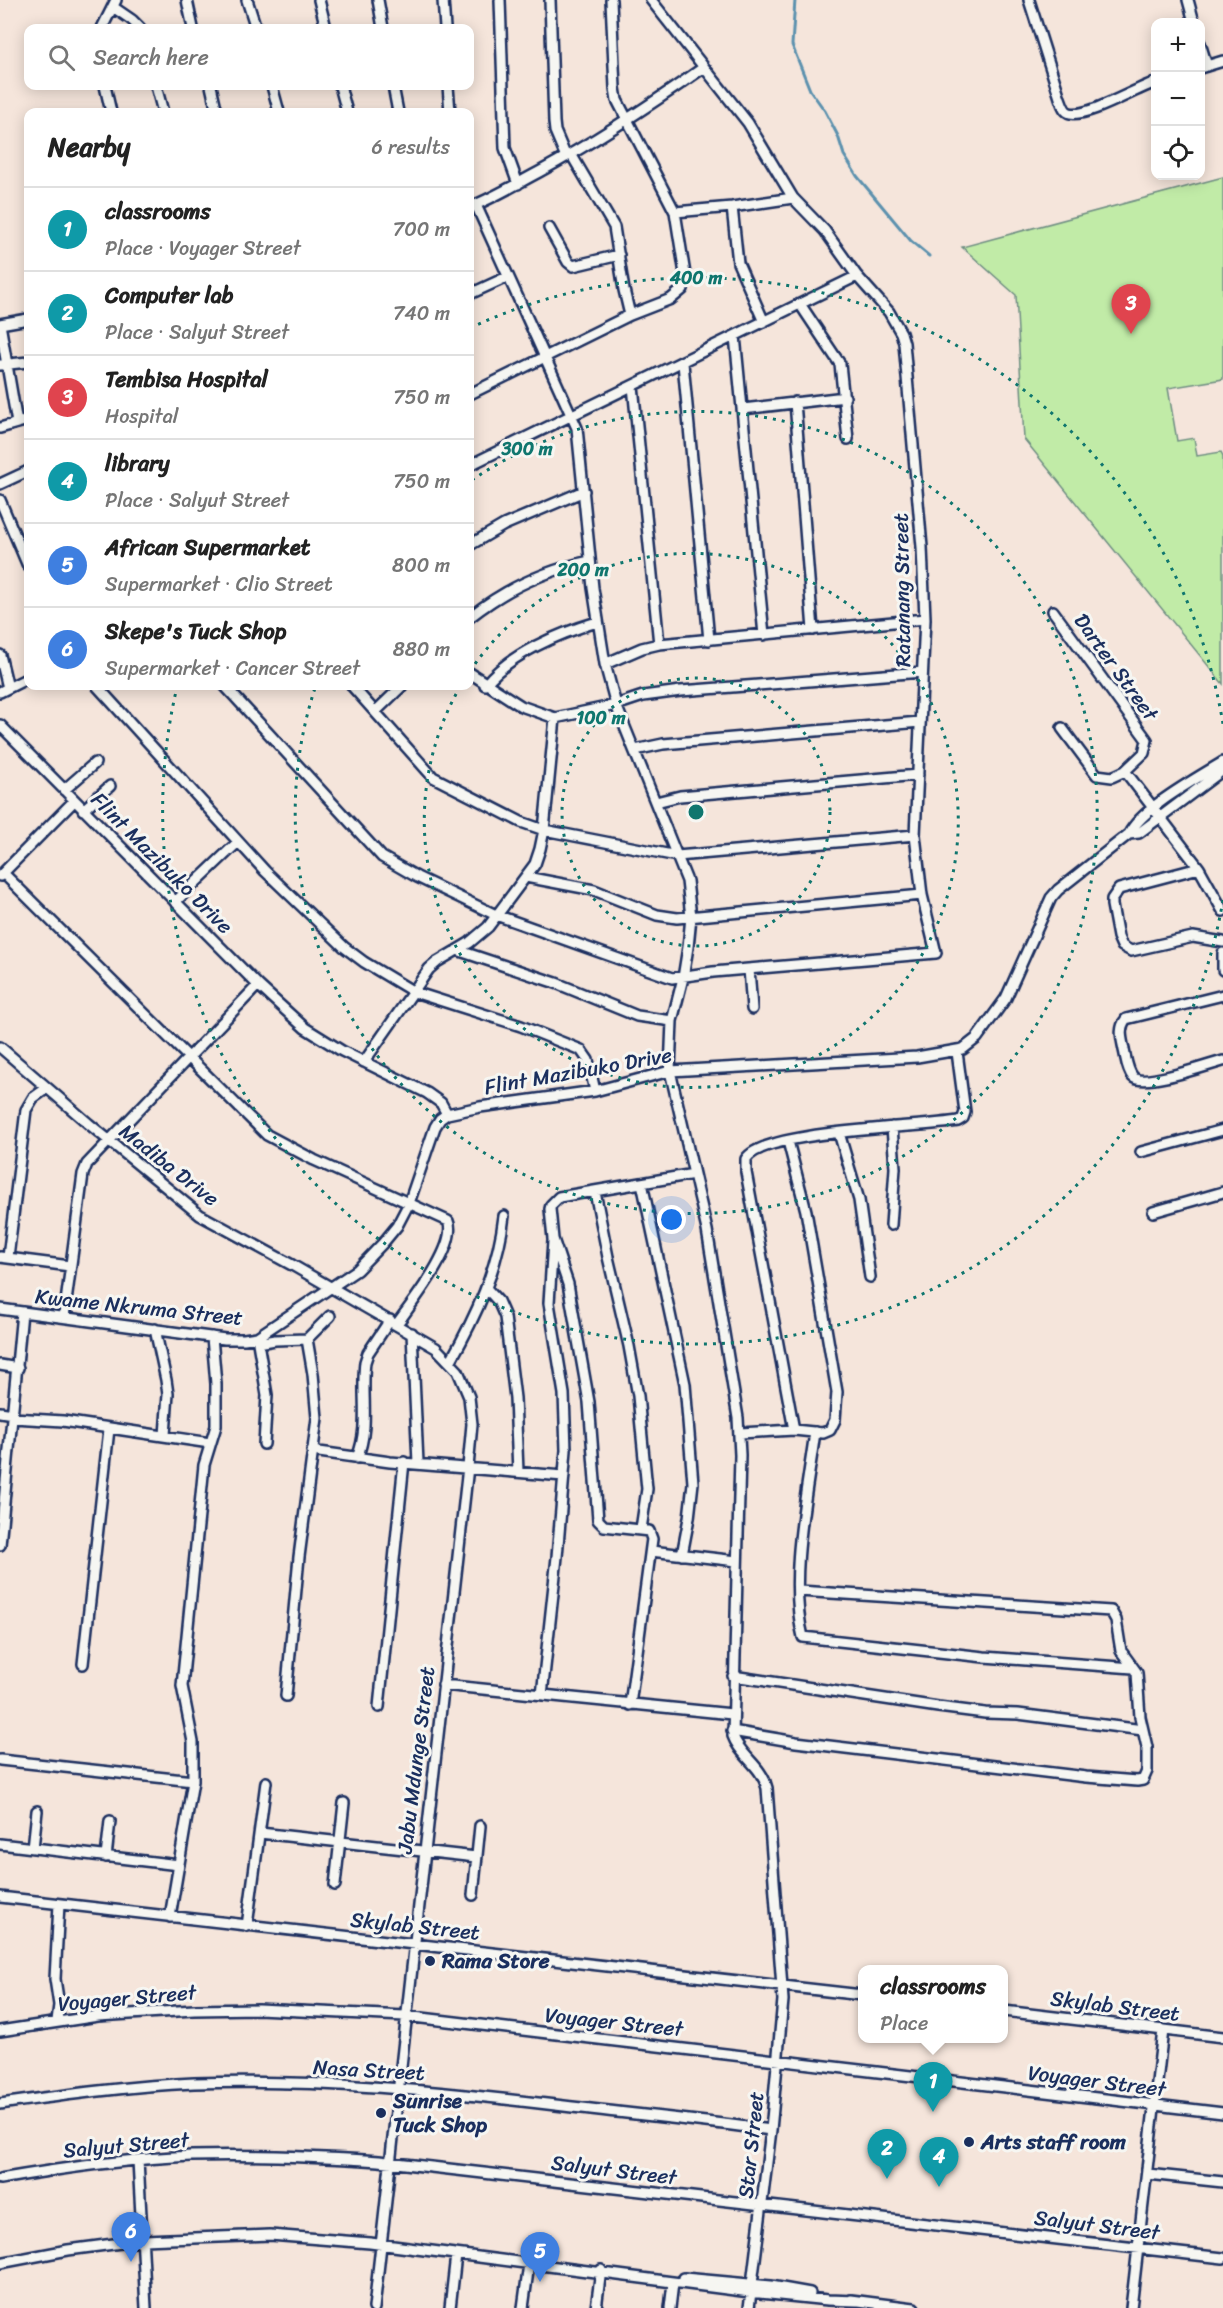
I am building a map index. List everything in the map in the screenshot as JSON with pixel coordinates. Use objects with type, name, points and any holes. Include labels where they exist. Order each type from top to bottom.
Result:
[{"type":"street","points":[[187,0],[193,24]]},
{"type":"street","points":[[247,0],[255,24]]},
{"type":"street","points":[[319,0],[325,24]]},
{"type":"street","points":[[378,0],[382,24]]},
{"type":"street","points":[[443,0],[445,24]]},
{"type":"street","points":[[500,0],[505,148],[518,184]]},
{"type":"street","points":[[550,0],[555,131],[568,156],[614,227],[630,315]]},
{"type":"street","points":[[474,392],[630,315],[671,298],[683,289],[685,274],[675,212],[617,100],[611,0]]},
{"type":"street","name":"Ratanang Street","points":[[651,0],[748,123],[793,198],[825,231],[857,276],[889,312],[901,333],[904,344],[926,619],[915,835],[922,895],[936,953],[749,969]]},
{"type":"street","points":[[1029,0],[1066,111],[1086,112],[1151,84]]},
{"type":"street","points":[[1188,0],[1193,18]]},
{"type":"street","points":[[104,24],[115,3],[136,24]]},
{"type":"street","points":[[1205,67],[1223,61]]},
{"type":"street","points":[[474,206],[518,184],[627,121],[703,68]]},
{"type":"street","points":[[106,90],[110,108]]},
{"type":"street","points":[[157,90],[162,108]]},
{"type":"street","points":[[212,90],[216,108]]},
{"type":"street","points":[[273,90],[278,108]]},
{"type":"street","points":[[341,90],[346,108]]},
{"type":"street","points":[[394,90],[397,108]]},
{"type":"street","points":[[448,90],[450,108]]},
{"type":"street","points":[[675,212],[793,198]]},
{"type":"street","points":[[732,207],[738,263],[764,322]]},
{"type":"street","points":[[474,208],[572,416],[579,439],[597,622],[605,664],[616,705],[687,881],[691,917],[683,978],[672,1021],[670,1071],[694,1174],[724,1325],[740,1433],[732,1731],[807,1743],[1086,1777],[1143,1780],[1147,1771],[1147,1747],[1137,1673],[1121,1651],[1114,1613],[1108,1609],[799,1591]]},
{"type":"street","points":[[549,228],[568,262],[573,266],[619,255]]},
{"type":"street","points":[[474,463],[683,363],[857,276]]},
{"type":"street","points":[[474,292],[507,277]]},
{"type":"street","points":[[800,304],[840,364],[848,439]]},
{"type":"street","points":[[17,423],[3,364],[0,324],[24,320]]},
{"type":"street","points":[[735,336],[764,635]]},
{"type":"street","points":[[3,364],[24,362]]},
{"type":"street","points":[[683,363],[709,640]]},
{"type":"street","points":[[633,386],[658,644]]},
{"type":"street","points":[[743,409],[844,397]]},
{"type":"street","points":[[795,402],[813,630]]},
{"type":"street","points":[[0,428],[24,421]]},
{"type":"street","points":[[0,484],[24,473]]},
{"type":"street","points":[[474,543],[504,525],[584,491]]},
{"type":"street","points":[[0,500],[24,556]]},
{"type":"street","points":[[19,544],[24,541]]},
{"type":"street","points":[[474,614],[487,604],[549,571],[590,561]]},
{"type":"street","name":"Darter Street","points":[[1053,611],[1147,740],[1144,753],[1125,771]]},
{"type":"street","points":[[605,664],[642,648],[658,644],[926,619]]},
{"type":"street","points":[[485,685],[494,673],[508,663],[568,631],[597,622]]},
{"type":"street","points":[[0,655],[4,690],[24,680]]},
{"type":"street","points":[[474,676],[521,706],[555,718],[616,705],[643,696],[681,691],[922,672]]},
{"type":"street","points":[[101,690],[273,879],[344,947],[364,962],[414,992],[520,1026],[581,1050],[588,1059],[595,1091]]},
{"type":"street","points":[[229,690],[382,857],[417,877],[496,915],[664,976],[683,978],[699,973],[749,969],[752,1009]]},
{"type":"street","points":[[356,690],[433,777],[521,822],[544,830],[677,856],[915,835]]},
{"type":"street","points":[[375,712],[398,690]]},
{"type":"street","points":[[364,1062],[429,969],[469,943],[488,927],[526,877],[540,849],[544,830],[555,718]]},
{"type":"street","points":[[635,750],[663,744],[920,722]]},
{"type":"street","name":"Flint Mazibuko Drive","points":[[0,725],[258,985],[305,1028],[434,1098],[447,1114],[480,1107],[595,1091],[670,1071],[916,1057],[957,1052]]},
{"type":"street","points":[[1062,728],[1097,776],[1112,777],[1125,771],[1199,868],[1223,911]]},
{"type":"street","points":[[794,1430],[745,1164],[748,1156],[788,1141],[892,1127],[920,1127],[958,1121],[963,1118],[964,1104],[957,1052],[968,1047],[977,1038],[1006,998],[1051,898],[1129,834],[1133,826],[1152,809],[1223,762]]},
{"type":"street","points":[[64,790],[95,764]]},
{"type":"street","points":[[1129,834],[1139,832],[1223,770]]},
{"type":"street","points":[[656,802],[680,796],[918,775]]},
{"type":"street","points":[[83,810],[110,786]]},
{"type":"street","points":[[74,801],[2,875],[267,1134],[293,1150],[444,1218],[450,1226],[450,1233],[430,1277],[368,1353],[365,1362],[365,1428],[363,1444],[357,1458]]},
{"type":"street","points":[[175,902],[238,842]]},
{"type":"street","points":[[1199,868],[1119,890],[1112,899],[1118,937],[1122,946],[1131,951],[1193,937],[1223,942]]},
{"type":"street","points":[[526,877],[594,890],[657,915],[691,917],[922,895]]},
{"type":"street","points":[[457,950],[556,983],[637,1016],[672,1021]]},
{"type":"street","points":[[1223,953],[1223,970]]},
{"type":"street","points":[[64,1317],[83,1174],[89,1161],[258,985]]},
{"type":"street","points":[[1223,995],[1126,1019],[1121,1025],[1120,1032],[1129,1071],[1134,1078],[1140,1080],[1153,1080],[1223,1061]]},
{"type":"street","name":"Madiba Drive","points":[[0,1047],[200,1215],[332,1287]]},
{"type":"street","points":[[47,1088],[33,1098],[26,1110],[4,1257],[70,1266]]},
{"type":"street","name":"Kwame Nkruma Street","points":[[0,1309],[212,1337],[258,1340],[357,1270],[383,1243],[397,1226],[409,1203],[435,1127],[447,1114]]},
{"type":"street","points":[[891,1225],[896,1168],[892,1127]]},
{"type":"street","points":[[1141,1152],[1223,1130]]},
{"type":"street","points":[[839,1133],[862,1215],[870,1277]]},
{"type":"street","points":[[740,1433],[794,1430],[826,1432],[832,1426],[837,1412],[837,1392],[806,1211],[788,1141]]},
{"type":"street","points":[[542,1695],[566,1435],[564,1394],[549,1303],[553,1239],[550,1209],[559,1197],[694,1174]]},
{"type":"street","points":[[642,1184],[686,1384],[693,1483],[682,1554]]},
{"type":"street","points":[[595,1192],[638,1395],[647,1489],[641,1529]]},
{"type":"street","points":[[1153,1212],[1223,1192]]},
{"type":"street","points":[[450,1362],[465,1335],[498,1256],[504,1216]]},
{"type":"street","points":[[553,1239],[568,1284],[585,1377],[592,1434],[598,1520],[604,1526],[641,1529],[651,1533],[652,1539],[630,1705]]},
{"type":"street","name":"Jabu Mdunge Street","points":[[332,1287],[436,1348],[450,1362],[465,1387],[471,1408],[468,1467],[374,2308]]},
{"type":"street","points":[[486,1288],[498,1301],[505,1317],[515,1398],[518,1472]]},
{"type":"street","points":[[0,1545],[22,1312]]},
{"type":"street","points":[[264,1444],[267,1395],[258,1340],[306,1339],[330,1316]]},
{"type":"street","points":[[155,1329],[168,1394],[165,1435]]},
{"type":"street","points":[[412,1333],[418,1463]]},
{"type":"street","points":[[170,1917],[193,1781],[192,1734],[182,1686],[204,1464],[216,1426],[212,1337]]},
{"type":"street","points":[[286,1696],[316,1429],[316,1405],[306,1339]]},
{"type":"street","points":[[0,1365],[18,1368]]},
{"type":"street","points":[[0,1412],[13,1416],[63,1421],[210,1443]]},
{"type":"street","points":[[83,1664],[109,1429]]},
{"type":"street","points":[[815,1432],[800,1548],[799,1591],[803,1637],[1006,1659],[1133,1668]]},
{"type":"street","points":[[312,1451],[357,1458],[564,1476]]},
{"type":"street","points":[[379,1707],[404,1462]]},
{"type":"street","points":[[651,1551],[737,1561]]},
{"type":"street","points":[[733,1676],[938,1707],[985,1713],[1018,1714],[1143,1730]]},
{"type":"street","points":[[443,1685],[732,1714]]},
{"type":"street","name":"Star Street","points":[[732,1731],[734,1740],[757,1767],[767,1788],[783,1986],[779,2060],[749,2308]]},
{"type":"street","points":[[0,1761],[193,1781]]},
{"type":"street","points":[[247,1926],[266,1782]]},
{"type":"street","points":[[335,1885],[344,1803]]},
{"type":"street","points":[[33,1848],[37,1811]]},
{"type":"street","points":[[106,1857],[110,1821]]},
{"type":"street","points":[[473,1895],[480,1826]]},
{"type":"street","points":[[260,1833],[476,1857]]},
{"type":"street","points":[[0,1844],[179,1865]]},
{"type":"street","name":"Skylab Street","points":[[0,1897],[858,1995]]},
{"type":"street","points":[[57,2021],[59,2005],[55,1979],[59,1904]]},
{"type":"street","name":"Voyager Street","points":[[0,2031],[57,2021],[131,2013],[226,2009],[405,2016],[1223,2113]]},
{"type":"street","name":"Skylab Street","points":[[1008,2011],[1223,2037]]},
{"type":"street","points":[[1131,2308],[1163,2030]]},
{"type":"street","name":"Nasa Street","points":[[0,2104],[92,2092],[193,2083],[280,2083],[397,2088],[771,2130]]},
{"type":"street","name":"Salyut Street","points":[[0,2179],[138,2160],[256,2156],[389,2162],[1223,2258]]},
{"type":"street","points":[[138,2160],[146,2308]]},
{"type":"street","points":[[1148,2174],[1223,2182]]},
{"type":"street","points":[[0,2262],[144,2240],[270,2235],[380,2244],[673,2283],[751,2288]]},
{"type":"street","points":[[450,2308],[456,2255]]},
{"type":"street","points":[[523,2308],[528,2264]]},
{"type":"street","points":[[600,2272],[914,2308]]},
{"type":"street","points":[[596,2308],[600,2272]]},
{"type":"street","points":[[670,2308],[673,2283]]},
{"type":"green space","points":[[1223,177],[1223,379],[1168,388],[1177,441],[1194,438],[1197,456],[1221,452],[1223,456],[1223,684],[1024,439],[1016,295],[962,247]]},
{"type":"waterway","points":[[795,0],[792,45],[810,90],[825,111],[838,136],[844,155],[857,176],[911,241],[929,256]]},
{"type":"place","name":"Tembisa Hospital","points":[[1131,334]]},
{"type":"place","name":"Rama Store","points":[[430,1961]]},
{"type":"place","name":"classrooms","points":[[933,2112]]},
{"type":"place","name":"Sunrise Tuck Shop","points":[[381,2113]]},
{"type":"place","name":"Arts staff room","points":[[969,2142]]},
{"type":"place","name":"Computer lab","points":[[887,2179]]},
{"type":"place","name":"library","points":[[939,2187]]},
{"type":"place","name":"Skepe's Tuck Shop","points":[[131,2262]]},
{"type":"place","name":"African Supermarket","points":[[540,2282]]}]
